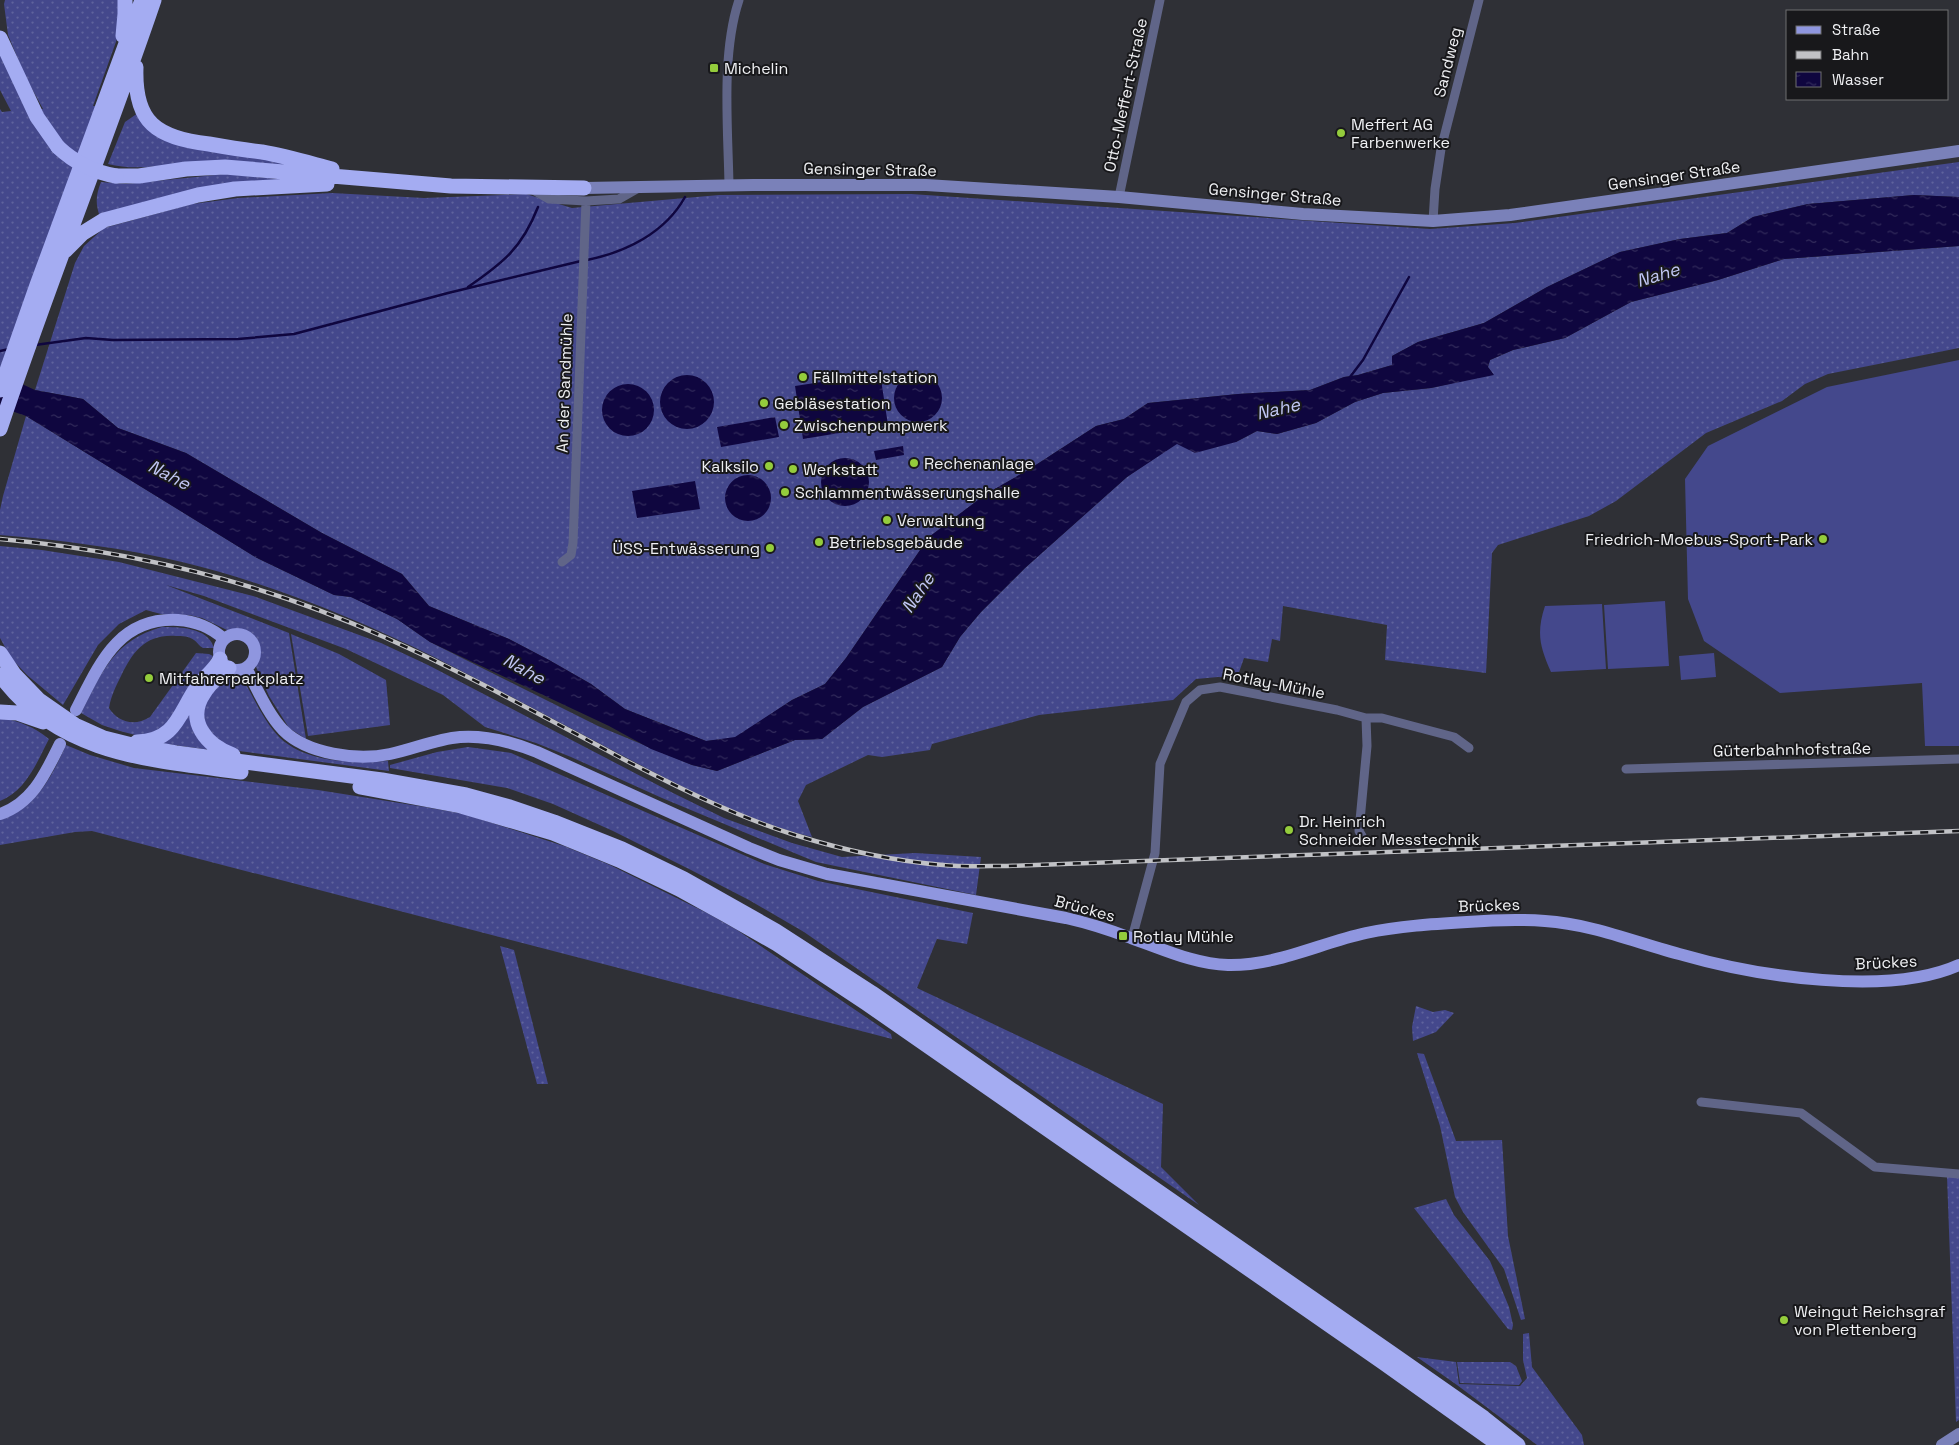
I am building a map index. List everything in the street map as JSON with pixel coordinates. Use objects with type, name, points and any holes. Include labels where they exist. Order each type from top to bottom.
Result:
[{"type":"highway","points":[[120,63],[126,14],[125,0]]},
{"type":"highway","points":[[1,425],[43,287],[142,0]]},
{"type":"highway","points":[[0,390],[43,287],[61,255],[137,51],[154,0]]},
{"type":"highway","points":[[0,38],[37,117],[58,147],[83,165],[99,172],[116,176],[139,176],[186,169],[226,167],[376,181],[480,188],[530,188],[585,194]]},
{"type":"highway","points":[[137,51],[135,85],[138,100],[148,119],[164,134],[187,141],[283,155],[376,181]]},
{"type":"highway","points":[[61,255],[83,233],[99,222],[198,195],[235,189],[376,181]]},
{"type":"highway","points":[[0,653],[25,686],[51,710],[87,731],[121,742],[176,753],[382,780],[466,795],[501,804],[554,822],[684,878],[776,931],[872,993],[1383,1347],[1484,1418],[1518,1445]]},
{"type":"highway","points":[[121,742],[149,740],[162,736],[178,720],[196,688],[224,664]]},
{"type":"highway","points":[[224,664],[201,698],[198,711],[199,723],[204,735],[217,749],[253,763]]},
{"type":"highway","points":[[0,675],[23,701],[56,727]]},
{"type":"highway","points":[[0,712],[17,713],[56,727],[98,747],[142,758],[366,787],[461,806],[553,833],[619,860],[679,889],[778,944],[866,1003],[1454,1411],[1499,1445]]},
{"type":"main road","points":[[76,710],[106,654],[119,640],[135,629],[153,622],[182,620],[202,626],[224,639]]},
{"type":"main road","points":[[233,634],[238,634],[251,641],[254,646],[254,656],[246,668],[238,670],[224,664],[219,649],[224,639],[233,634]]},
{"type":"main road","name":"Brückes","points":[[246,668],[276,722],[282,729],[296,740],[319,750],[372,756],[396,753],[435,741],[454,738],[481,737],[509,742],[537,752],[779,860],[827,874],[1088,923],[1178,955],[1211,964],[1247,965],[1282,958],[1366,933],[1390,929],[1431,924],[1520,920],[1583,926],[1710,962],[1795,976],[1860,981],[1902,980],[1934,974],[1959,965]]},
{"type":"main road","points":[[0,814],[18,806],[31,794],[45,774],[60,744]]},
{"type":"street","points":[[729,185],[729,55],[734,16],[739,0]]},
{"type":"street","name":"Otto-Meffert-Straße","points":[[1119,197],[1160,0]]},
{"type":"street","name":"Sandweg","points":[[1433,221],[1435,189],[1442,149],[1478,0]]},
{"type":"street","name":"Gensinger Straße","points":[[585,194],[640,187],[926,185],[1119,197],[1303,214],[1433,221],[1510,214],[1959,151]]},
{"type":"street","name":"An der Sandmühle","points":[[562,562],[571,556],[572,542],[584,270],[585,194]]},
{"type":"street","name":"Rotlay-Mühle","points":[[1132,938],[1155,853],[1160,764],[1186,702],[1200,690],[1220,687],[1337,710],[1366,718],[1382,718],[1454,737],[1469,748]]},
{"type":"street","points":[[1362,836],[1359,831],[1367,746],[1366,718]]},
{"type":"street","name":"Güterbahnhofstraße","points":[[1626,769],[1959,760]]},
{"type":"street","points":[[1701,1102],[1801,1113],[1875,1167],[1959,1174]]},
{"type":"street","points":[[1942,1445],[1959,1434]]},
{"type":"shaded area","points":[[5,0],[119,0],[117,39],[93,106],[98,106],[0,377],[0,109],[2,112],[11,111],[0,90],[0,52],[26,110],[43,109],[25,76],[8,35]]},
{"type":"shaded area","points":[[138,113],[144,122],[246,154],[325,171],[210,162],[146,167],[108,164],[125,122]]},
{"type":"shaded area","points":[[1959,162],[1959,197],[1914,195],[1808,204],[1753,217],[1727,233],[1680,239],[1620,252],[1547,287],[1484,323],[1418,342],[1392,356],[1392,365],[1344,377],[1310,390],[1238,394],[1148,403],[1124,419],[1096,426],[1028,470],[986,494],[929,537],[846,658],[825,684],[792,700],[735,738],[706,741],[625,709],[591,684],[549,660],[509,639],[429,606],[402,574],[322,533],[186,453],[118,428],[83,399],[35,390],[75,263],[84,246],[104,228],[192,204],[238,198],[332,193],[424,198],[526,194],[572,208],[719,195],[911,194],[1430,229],[1515,223]]},
{"type":"shaded area","points":[[225,174],[312,182],[100,217],[97,199],[101,182],[126,184]]},
{"type":"shaded area","points":[[1959,246],[1959,348],[1828,374],[1805,384],[1782,401],[1706,433],[1616,501],[1589,516],[1498,545],[1492,553],[1486,673],[1385,660],[1387,625],[1283,606],[1280,641],[1272,639],[1268,662],[1244,658],[1237,678],[1196,679],[1173,700],[1039,715],[932,744],[930,750],[882,757],[868,755],[806,785],[798,801],[812,837],[764,822],[717,803],[649,770],[432,656],[310,602],[214,570],[160,557],[92,545],[0,535],[0,510],[3,496],[26,416],[257,558],[334,595],[351,597],[397,619],[430,642],[598,726],[692,765],[717,771],[795,740],[822,739],[863,707],[942,667],[960,637],[981,612],[1025,568],[1127,477],[1177,443],[1236,442],[1257,431],[1277,434],[1316,423],[1355,402],[1383,393],[1431,388],[1493,374],[1488,367],[1490,360],[1513,350],[1565,338],[1631,302],[1718,280],[1784,259]]},
{"type":"shaded area","name":"Friedrich-Moebus-Sport-Park","points":[[1959,360],[1959,746],[1925,746],[1922,683],[1780,693],[1704,641],[1688,599],[1685,479],[1708,446],[1827,387]]},
{"type":"shaded area","points":[[0,546],[42,550],[119,562],[253,596],[381,643],[428,665],[724,818],[792,843],[842,857],[915,853],[981,857],[976,895],[816,862],[662,798],[571,757],[536,743],[485,727],[443,695],[346,649],[204,596],[166,585],[289,633],[306,739],[289,728],[269,696],[256,667],[259,647],[251,635],[240,630],[227,630],[202,618],[189,615],[161,614],[146,610],[119,624],[98,645],[63,705],[27,675],[11,658],[0,638]]},
{"type":"shaded area","points":[[1665,601],[1669,666],[1608,669],[1604,605]]},
{"type":"shaded area","points":[[1602,604],[1606,669],[1551,672],[1540,640],[1542,616],[1545,606]]},
{"type":"shaded area","points":[[162,627],[184,628],[199,632],[211,641],[214,648],[203,648],[192,639],[183,636],[166,636],[149,641],[130,659],[114,691],[109,708],[117,717],[127,722],[138,722],[150,717],[196,653],[213,656],[178,715],[155,734],[139,736],[102,725],[81,713],[103,671],[121,649],[132,640]]},
{"type":"shaded area","points":[[291,634],[339,654],[386,680],[390,725],[308,736]]},
{"type":"shaded area","points":[[1714,653],[1716,677],[1681,680],[1679,656]]},
{"type":"shaded area","points":[[229,675],[237,675],[243,679],[274,732],[291,746],[317,757],[331,760],[388,761],[389,771],[232,750],[220,745],[206,729],[203,709],[206,699]]},
{"type":"shaded area","points":[[191,705],[211,750],[159,743]]},
{"type":"shaded area","points":[[0,718],[26,725],[49,739],[24,783],[0,801]]},
{"type":"shaded area","points":[[66,745],[90,755],[134,768],[318,790],[464,814],[564,846],[610,865],[737,930],[891,1034],[892,1039],[92,831],[75,832],[0,845],[0,820],[13,815],[33,800],[48,780]]},
{"type":"shaded area","points":[[468,747],[511,753],[764,864],[818,881],[973,913],[967,944],[937,939],[917,988],[1163,1104],[1161,1167],[1199,1205],[804,932],[749,900],[613,831],[553,804],[507,788],[390,768],[390,765],[437,752]]},
{"type":"shaded area","points":[[500,946],[514,950],[548,1084],[537,1084]]},
{"type":"shaded area","points":[[1416,1006],[1433,1012],[1445,1010],[1454,1013],[1436,1032],[1413,1041],[1412,1027]]},
{"type":"shaded area","points":[[1417,1053],[1424,1054],[1456,1141],[1502,1140],[1508,1236],[1525,1319],[1521,1320],[1504,1269],[1463,1212],[1455,1197],[1440,1126]]},
{"type":"shaded area","points":[[1947,1176],[1959,1178],[1959,1420],[1956,1422]]},
{"type":"shaded area","points":[[1446,1199],[1454,1215],[1490,1261],[1509,1307],[1513,1325],[1512,1330],[1508,1329],[1414,1208]]},
{"type":"shaded area","points":[[1529,1333],[1532,1367],[1582,1435],[1584,1445],[1537,1445],[1417,1357],[1456,1362],[1459,1384],[1520,1386],[1527,1378],[1523,1360],[1523,1334]]},
{"type":"shaded area","points":[[1457,1362],[1510,1362],[1516,1366],[1522,1381],[1519,1385],[1460,1383]]},
{"type":"water","name":"Nahe","points":[[1914,195],[1959,197],[1959,246],[1784,259],[1718,280],[1631,302],[1565,338],[1513,350],[1490,360],[1488,367],[1494,375],[1431,388],[1383,393],[1355,402],[1316,423],[1277,434],[1257,431],[1236,442],[1195,453],[1177,444],[1127,477],[1025,568],[981,612],[960,637],[942,667],[863,707],[822,739],[795,740],[717,771],[692,765],[651,749],[609,726],[430,642],[397,619],[351,597],[334,595],[257,558],[26,416],[0,407],[0,374],[35,390],[83,399],[118,428],[186,453],[322,533],[402,574],[429,606],[509,639],[549,660],[591,684],[625,709],[706,741],[735,737],[792,700],[825,684],[846,658],[929,537],[986,494],[1028,470],[1096,426],[1124,419],[1148,403],[1238,394],[1310,390],[1344,377],[1392,365],[1392,356],[1418,342],[1484,323],[1547,287],[1620,252],[1680,239],[1727,233],[1753,217],[1808,204]]},
{"type":"water","points":[[880,373],[888,425],[803,439],[795,386]]},
{"type":"water","points":[[918,374],[927,376],[935,381],[940,389],[942,398],[940,407],[935,415],[927,420],[918,422],[909,420],[901,415],[896,407],[894,398],[896,389],[901,381],[909,376]]},
{"type":"water","points":[[687,375],[697,377],[706,383],[712,392],[714,402],[712,412],[706,421],[697,427],[687,429],[677,427],[668,421],[662,412],[660,402],[662,392],[668,383],[677,377]]},
{"type":"water","points":[[623,384],[633,384],[647,391],[654,405],[654,415],[647,429],[633,436],[623,436],[613,432],[606,425],[602,415],[602,405],[606,395],[613,388]]},
{"type":"water","points":[[775,417],[779,437],[721,447],[717,427]]},
{"type":"water","points":[[903,446],[904,455],[876,460],[874,451]]},
{"type":"water","points":[[845,458],[854,460],[862,465],[867,473],[869,482],[867,491],[862,499],[854,504],[845,506],[836,504],[828,499],[823,491],[821,482],[823,473],[828,465],[836,460]]},
{"type":"water","points":[[743,475],[753,475],[765,481],[770,489],[770,507],[765,515],[757,520],[743,521],[735,518],[728,511],[725,503],[725,493],[728,485],[735,478]]},
{"type":"water","points":[[695,481],[700,509],[637,518],[632,491]]},
{"type":"waterway","points":[[587,260],[616,252],[643,239],[667,221],[685,197]]},
{"type":"waterway","points":[[468,287],[501,262],[518,244],[538,207]]},
{"type":"waterway","points":[[35,345],[86,338],[113,340],[238,339],[294,334],[448,293],[581,261]]},
{"type":"waterway","points":[[1350,377],[1363,360],[1409,277]]},
{"type":"waterway","points":[[0,351],[9,349]]},
{"type":"railway","points":[[0,539],[50,544],[148,561],[244,585],[291,600],[338,617],[444,665],[644,770],[729,810],[813,840],[850,850],[906,861],[951,866],[1007,866],[1959,831]]},
{"type":"place","name":"Michelin","points":[[714,68]]},
{"type":"place","name":"Meffert AG Farbenwerke","points":[[1341,133]]},
{"type":"place","name":"Fällmittelstation","points":[[803,377]]},
{"type":"place","name":"Gebläsestation","points":[[764,403]]},
{"type":"place","name":"Zwischenpumpwerk","points":[[784,425]]},
{"type":"place","name":"Rechenanlage","points":[[914,463]]},
{"type":"place","name":"Kalksilo","points":[[769,466]]},
{"type":"place","name":"Werkstatt","points":[[793,469]]},
{"type":"place","name":"Schlammentwässerungshalle","points":[[785,492]]},
{"type":"place","name":"Verwaltung","points":[[887,520]]},
{"type":"place","name":"Friedrich-Moebus-Sport-Park","points":[[1823,539]]},
{"type":"place","name":"Betriebsgebäude","points":[[819,542]]},
{"type":"place","name":"ÜSS-Entwässerung","points":[[770,548]]},
{"type":"place","name":"Mitfahrerparkplatz","points":[[149,678]]},
{"type":"place","name":"Dr. Heinrich Schneider Messtechnik","points":[[1289,830]]},
{"type":"place","name":"Rotlay Mühle","points":[[1123,936]]},
{"type":"place","name":"Weingut Reichsgraf von Plettenberg","points":[[1784,1320]]}]
